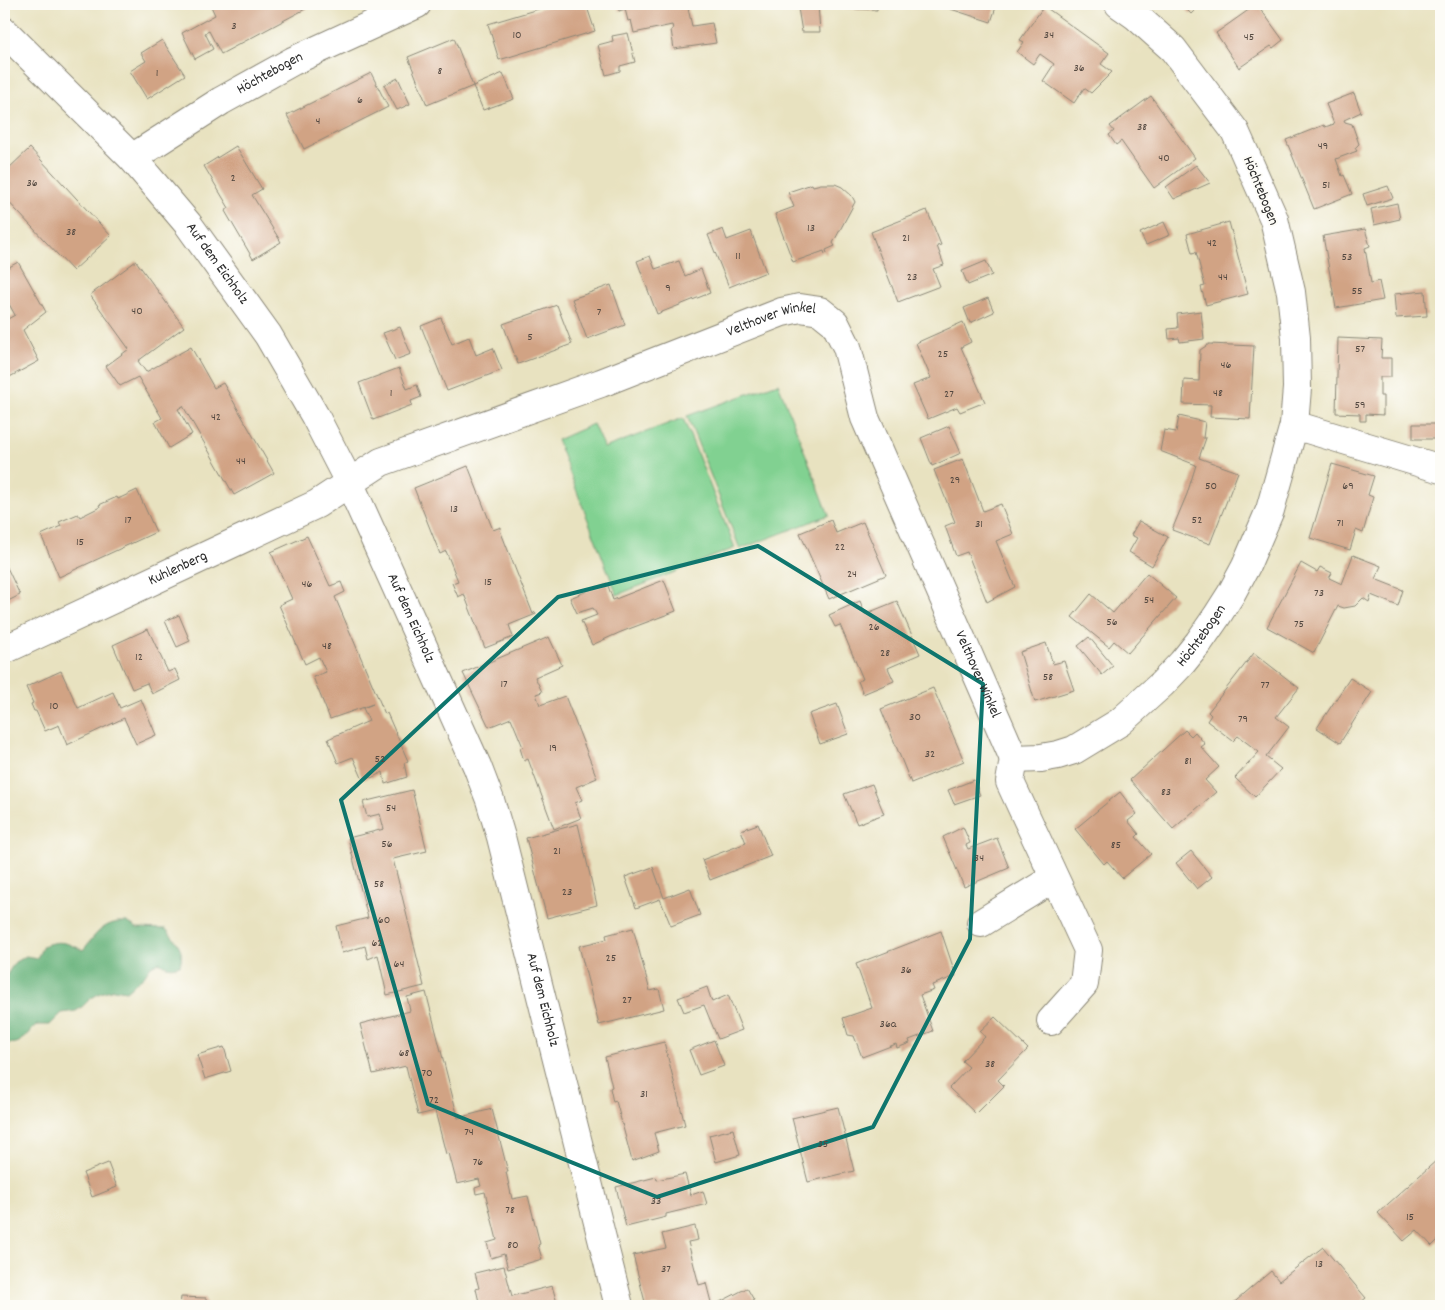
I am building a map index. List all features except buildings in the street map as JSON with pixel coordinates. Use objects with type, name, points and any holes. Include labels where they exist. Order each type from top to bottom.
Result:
[{"type":"street","name":"Höchtebogen","points":[[132,158],[221,101],[293,61],[417,4]]},
{"type":"street","name":"Höchtebogen","points":[[1014,758],[1041,758],[1074,750],[1120,722],[1182,663],[1217,616],[1246,566],[1270,510],[1294,424],[1297,388],[1296,338],[1291,292],[1274,219],[1235,131],[1173,49],[1136,16],[1119,4]]},
{"type":"street","name":"Auf dem Eichholz","points":[[4,31],[132,158],[188,224],[268,335],[315,416],[349,482],[473,757],[490,800],[501,837],[619,1306]]},
{"type":"street","name":"Velthover Winkel","points":[[349,482],[381,462],[601,383],[782,312],[800,308],[820,311],[835,323],[847,347],[865,418],[1014,758]]},
{"type":"street","points":[[1294,424],[1441,469]]},
{"type":"street","name":"Kuhlenberg","points":[[4,650],[317,504],[349,482]]},
{"type":"street","points":[[1014,758],[1010,782],[1088,950],[1084,984],[1051,1021]]},
{"type":"street","points":[[981,924],[1054,878]]},
{"type":"highlighted area","points":[[758,546],[983,684],[970,939],[873,1127],[657,1197],[428,1104],[341,800],[558,597]]},
{"type":"green space","points":[[778,383],[829,515],[740,549],[687,416]]},
{"type":"green space","points":[[683,418],[735,548],[617,595],[557,440],[593,424],[604,448]]},
{"type":"green space","points":[[118,922],[127,922],[137,928],[166,929],[180,949],[180,965],[169,966],[159,962],[151,966],[144,976],[126,991],[114,989],[100,993],[76,1011],[62,1013],[50,1025],[37,1025],[19,1042],[11,1044],[4,1042],[4,979],[15,962],[26,956],[37,958],[43,946],[59,942],[83,950],[102,929]]}]
